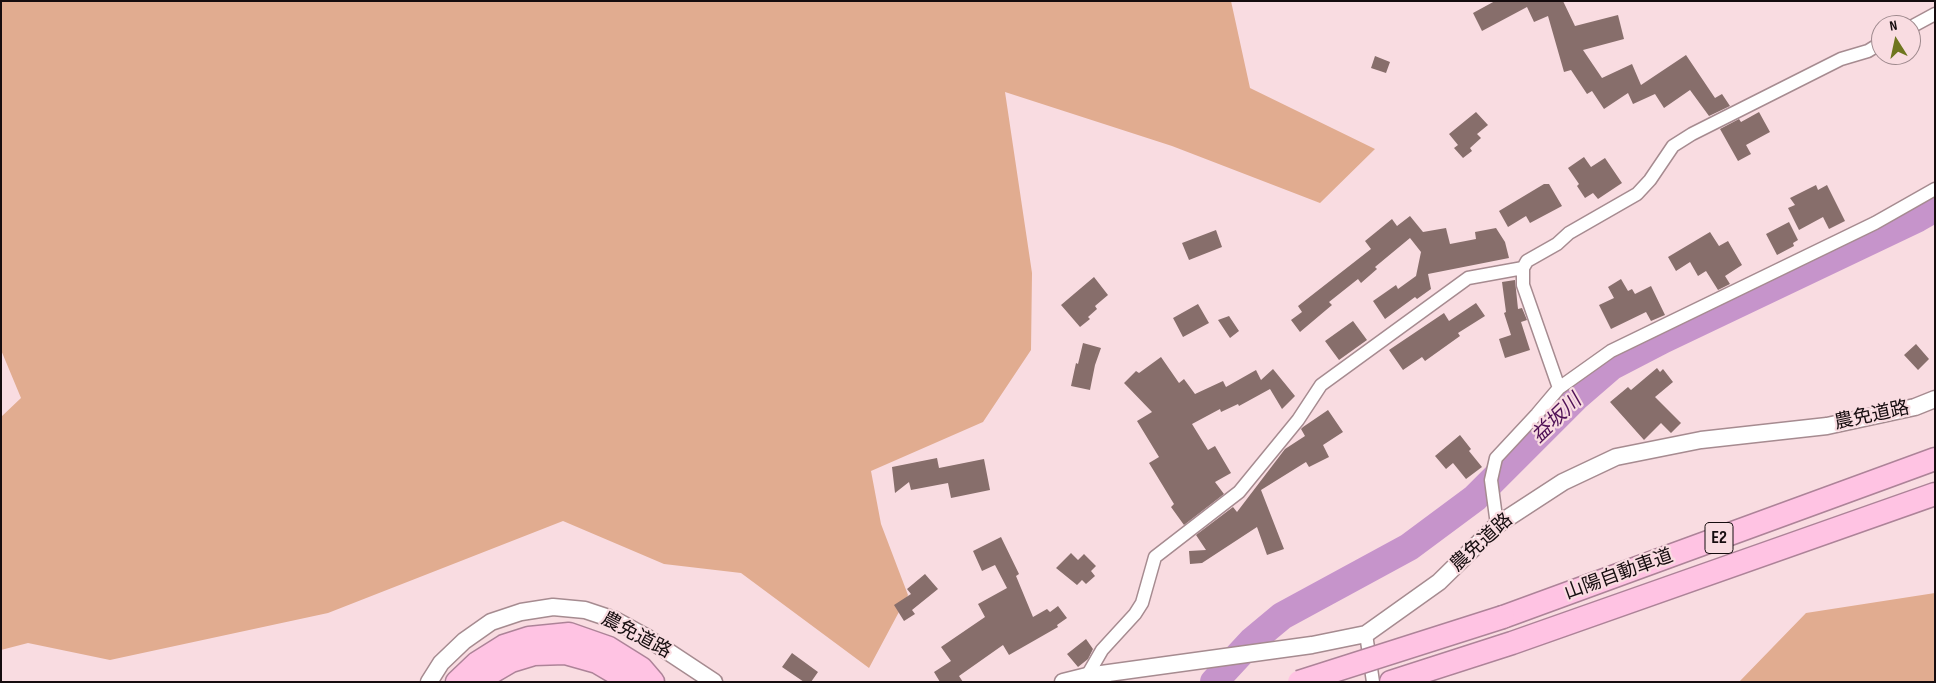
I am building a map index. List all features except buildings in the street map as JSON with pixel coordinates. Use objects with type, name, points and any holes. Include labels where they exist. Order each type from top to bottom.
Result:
[{"type":"highway","name":"山陽自動車道","points":[[1299,682],[1503,617],[1935,458]]},
{"type":"highway","name":"山陽自動車道","points":[[1391,682],[1512,643],[1935,494]]},
{"type":"highway","points":[[457,682],[477,663],[504,646],[529,638],[569,634],[610,648],[641,668],[653,682]]},
{"type":"highway","points":[[1412,682],[1512,643]]},
{"type":"highway","points":[[481,682],[486,675],[510,661],[534,654],[565,653],[597,662],[631,682]]},
{"type":"street","points":[[1921,22],[1935,14]]},
{"type":"street","points":[[1558,388],[1523,285],[1523,268],[1527,261],[1557,244],[1569,233],[1637,194],[1650,180],[1673,146],[1692,134],[1840,58],[1871,49]]},
{"type":"street","points":[[1497,525],[1491,480],[1496,458],[1537,414],[1558,388],[1610,351],[1875,223],[1935,189]]},
{"type":"street","points":[[1105,682],[1087,676],[1102,650],[1135,614],[1142,603],[1156,557],[1239,492],[1298,420],[1321,386],[1468,278],[1523,268]]},
{"type":"street","name":"農免道路","points":[[1063,682],[1087,676],[1312,645],[1366,634],[1439,582],[1497,525],[1563,482],[1616,457],[1701,440],[1827,426],[1915,407],[1935,400]]},
{"type":"street","name":"農免道路","points":[[429,682],[441,664],[464,641],[491,622],[521,612],[553,607],[584,610],[615,620],[646,637],[714,682]]},
{"type":"street","points":[[1366,634],[1372,682]]},
{"type":"shaded area","points":[[1,1],[1231,1],[1250,88],[1375,149],[1320,203],[1172,146],[1005,92],[1032,273],[1031,350],[983,422],[871,471],[881,524],[908,595],[869,668],[741,573],[664,564],[563,521],[328,613],[110,660],[28,643],[1,650],[1,417],[21,398],[1,350]]},
{"type":"shaded area","points":[[1935,593],[1935,682],[1739,682],[1806,613]]},
{"type":"waterway","name":"益坂川","points":[[1214,682],[1252,641],[1282,616],[1409,547],[1475,498],[1575,398],[1612,366],[1664,339],[1918,218],[1935,208]]}]
